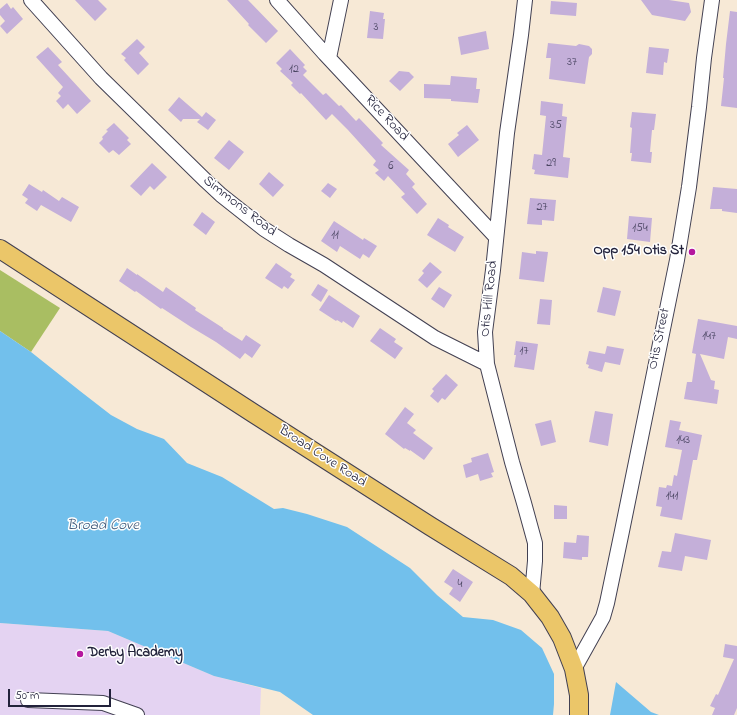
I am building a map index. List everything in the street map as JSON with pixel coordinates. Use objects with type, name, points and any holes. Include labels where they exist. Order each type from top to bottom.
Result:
[{"type":"main road","name":"Broad Cove Road","points":[[0,249],[430,526],[511,576],[532,594],[550,617],[562,638],[574,670],[579,695],[579,715]]},
{"type":"street","name":"Simmons Road","points":[[31,0],[101,78],[221,195],[264,228],[324,265],[435,338],[487,364]]},
{"type":"street","name":"Rice Road","points":[[277,0],[496,237]]},
{"type":"street","points":[[329,58],[341,0]]},
{"type":"street","name":"Otis Hill Road","points":[[525,0],[507,133],[485,332],[487,364],[535,543],[532,594]]},
{"type":"street","name":"Otis Street","points":[[574,670],[603,617],[622,531],[677,260],[700,107],[704,58],[712,0]]},
{"type":"street","points":[[28,700],[103,703],[137,715]]},
{"type":"shaded area","name":"Derby Academy","points":[[0,623],[108,631],[214,676],[261,688],[260,715],[0,715]]},
{"type":"green space","points":[[0,270],[60,308],[31,352],[0,331]]},
{"type":"water","name":"Broad Cove","points":[[0,331],[31,352],[111,415],[137,429],[164,439],[187,463],[222,477],[274,509],[283,508],[347,527],[410,568],[437,595],[463,617],[493,620],[521,630],[542,648],[554,674],[553,715],[313,715],[280,692],[214,676],[108,631],[0,623]]},
{"type":"water","points":[[616,682],[651,712],[659,715],[610,715]]},
{"type":"building","points":[[75,0],[98,0],[107,9],[95,21]]},
{"type":"building","points":[[227,0],[248,0],[278,31],[266,43],[248,25],[249,24]]},
{"type":"building","points":[[641,0],[669,0],[689,3],[691,12],[685,21],[652,15]]},
{"type":"building","points":[[551,1],[577,3],[576,16],[550,14]]},
{"type":"building","points":[[7,3],[11,9],[13,7],[23,19],[7,34],[0,26],[5,21],[0,15],[0,9]]},
{"type":"building","points":[[370,11],[384,13],[383,19],[385,19],[383,39],[367,38]]},
{"type":"building","points":[[730,11],[737,12],[737,108],[721,106]]},
{"type":"building","points":[[486,31],[489,49],[461,55],[458,37]]},
{"type":"building","points":[[137,39],[145,47],[139,53],[149,64],[138,75],[124,60],[126,58],[121,54]]},
{"type":"building","points":[[548,43],[576,46],[579,44],[589,46],[592,49],[592,54],[589,57],[585,84],[549,79],[551,58],[546,58]]},
{"type":"building","points":[[48,47],[62,62],[58,65],[91,101],[77,114],[68,104],[63,109],[56,101],[61,96],[58,93],[63,87],[36,57]]},
{"type":"building","points":[[649,47],[669,49],[667,63],[664,62],[663,75],[646,73]]},
{"type":"building","points":[[290,49],[305,65],[303,67],[307,71],[303,75],[323,95],[326,93],[339,106],[341,105],[356,121],[359,118],[383,143],[381,145],[409,170],[406,174],[415,184],[412,187],[427,204],[417,214],[401,197],[405,194],[388,176],[384,181],[375,173],[379,170],[373,165],[376,161],[348,130],[332,114],[326,120],[301,93],[300,94],[291,85],[293,83],[280,71],[282,69],[276,63]]},
{"type":"building","points":[[399,71],[409,72],[414,77],[400,91],[389,81]]},
{"type":"building","points":[[451,76],[477,78],[476,89],[480,89],[478,103],[451,101],[451,99],[424,98],[424,84],[450,85]]},
{"type":"building","points":[[179,97],[202,117],[206,112],[216,120],[208,130],[197,122],[200,119],[183,119],[181,122],[168,110]]},
{"type":"building","points":[[541,101],[563,104],[562,116],[567,117],[563,157],[570,158],[568,178],[534,174],[535,170],[532,169],[534,154],[542,155],[546,116],[540,115]]},
{"type":"building","points":[[632,112],[656,114],[654,130],[652,130],[650,152],[652,152],[651,163],[631,161],[632,153],[630,153],[632,128],[630,127]]},
{"type":"building","points":[[114,123],[129,138],[127,140],[131,144],[119,155],[113,150],[109,153],[99,143],[108,131],[106,130]]},
{"type":"building","points":[[467,125],[479,140],[458,157],[448,144],[459,135],[457,133]]},
{"type":"building","points":[[229,140],[244,152],[229,170],[214,158]]},
{"type":"building","points":[[152,163],[167,177],[154,190],[150,186],[141,196],[130,186]]},
{"type":"building","points":[[269,172],[284,185],[273,197],[259,184]]},
{"type":"building","points":[[328,183],[337,189],[330,198],[321,191]]},
{"type":"building","points":[[29,184],[42,192],[43,190],[59,201],[62,197],[79,207],[71,222],[41,205],[37,211],[25,203],[28,199],[22,195]]},
{"type":"building","points":[[713,187],[737,189],[737,213],[722,211],[722,209],[710,209]]},
{"type":"building","points":[[530,198],[556,200],[554,221],[542,220],[542,225],[527,224]]},
{"type":"building","points":[[202,212],[215,222],[206,235],[193,225]]},
{"type":"building","points":[[629,216],[652,218],[650,242],[627,239]]},
{"type":"building","points":[[438,218],[449,225],[448,227],[464,237],[455,252],[427,235]]},
{"type":"building","points":[[334,221],[363,240],[364,238],[377,246],[369,258],[363,254],[360,259],[340,246],[337,252],[321,241]]},
{"type":"building","points":[[536,251],[548,252],[544,282],[519,279],[522,252],[536,254]]},
{"type":"building","points":[[430,262],[442,272],[427,288],[418,280],[424,273],[422,271]]},
{"type":"building","points":[[276,263],[292,274],[290,277],[295,280],[288,289],[284,286],[282,289],[265,278]]},
{"type":"building","points":[[127,268],[163,292],[166,287],[196,308],[195,310],[242,341],[246,335],[261,345],[252,358],[245,353],[240,359],[216,342],[162,308],[161,309],[119,281]]},
{"type":"building","points":[[318,284],[328,290],[321,302],[311,295]]},
{"type":"building","points":[[439,287],[452,295],[444,308],[431,299]]},
{"type":"building","points":[[603,287],[621,291],[615,316],[597,312]]},
{"type":"building","points":[[329,295],[360,316],[353,328],[343,321],[342,323],[337,320],[336,321],[319,310]]},
{"type":"building","points":[[540,299],[552,300],[550,325],[537,324]]},
{"type":"building","points":[[698,319],[737,326],[737,339],[728,337],[724,359],[700,354],[711,380],[715,381],[714,389],[719,390],[717,404],[684,399],[687,382],[692,382],[696,354],[692,353]]},
{"type":"building","points":[[380,328],[396,339],[394,342],[403,348],[395,359],[370,341]]},
{"type":"building","points":[[516,341],[538,344],[534,370],[514,367]]},
{"type":"building","points":[[607,346],[624,349],[620,365],[605,362],[602,372],[588,368],[589,365],[586,364],[589,351],[605,354]]},
{"type":"building","points":[[446,374],[458,385],[445,400],[442,398],[438,403],[430,396],[434,391],[432,389]]},
{"type":"building","points":[[405,407],[414,414],[407,423],[416,430],[413,433],[433,448],[424,460],[410,450],[404,449],[385,434]]},
{"type":"building","points":[[595,411],[613,414],[608,446],[589,442]]},
{"type":"building","points":[[551,420],[556,442],[541,446],[535,424]]},
{"type":"building","points":[[670,420],[681,422],[679,430],[702,435],[697,460],[693,460],[682,520],[660,516],[662,507],[656,506],[659,487],[666,488],[667,485],[672,486],[674,475],[677,476],[682,450],[665,447]]},
{"type":"building","points":[[488,453],[494,472],[491,473],[493,477],[480,481],[478,474],[466,478],[463,465],[472,462],[471,458]]},
{"type":"building","points":[[554,505],[567,506],[567,519],[554,519]]},
{"type":"building","points":[[675,533],[711,540],[707,560],[685,556],[682,571],[658,567],[662,551],[671,552]]},
{"type":"building","points":[[577,535],[589,536],[588,557],[582,557],[582,560],[563,558],[564,542],[576,543]]},
{"type":"building","points":[[453,569],[473,582],[460,602],[449,594],[453,588],[444,582]]},
{"type":"building","points":[[725,644],[737,646],[737,708],[734,715],[712,715],[715,708],[710,706],[716,694],[718,695],[734,659],[723,657]]},
{"type":"place","name":"Opp 154 Otis St","points":[[692,252]]},
{"type":"place","name":"Derby Academy","points":[[80,654]]}]
